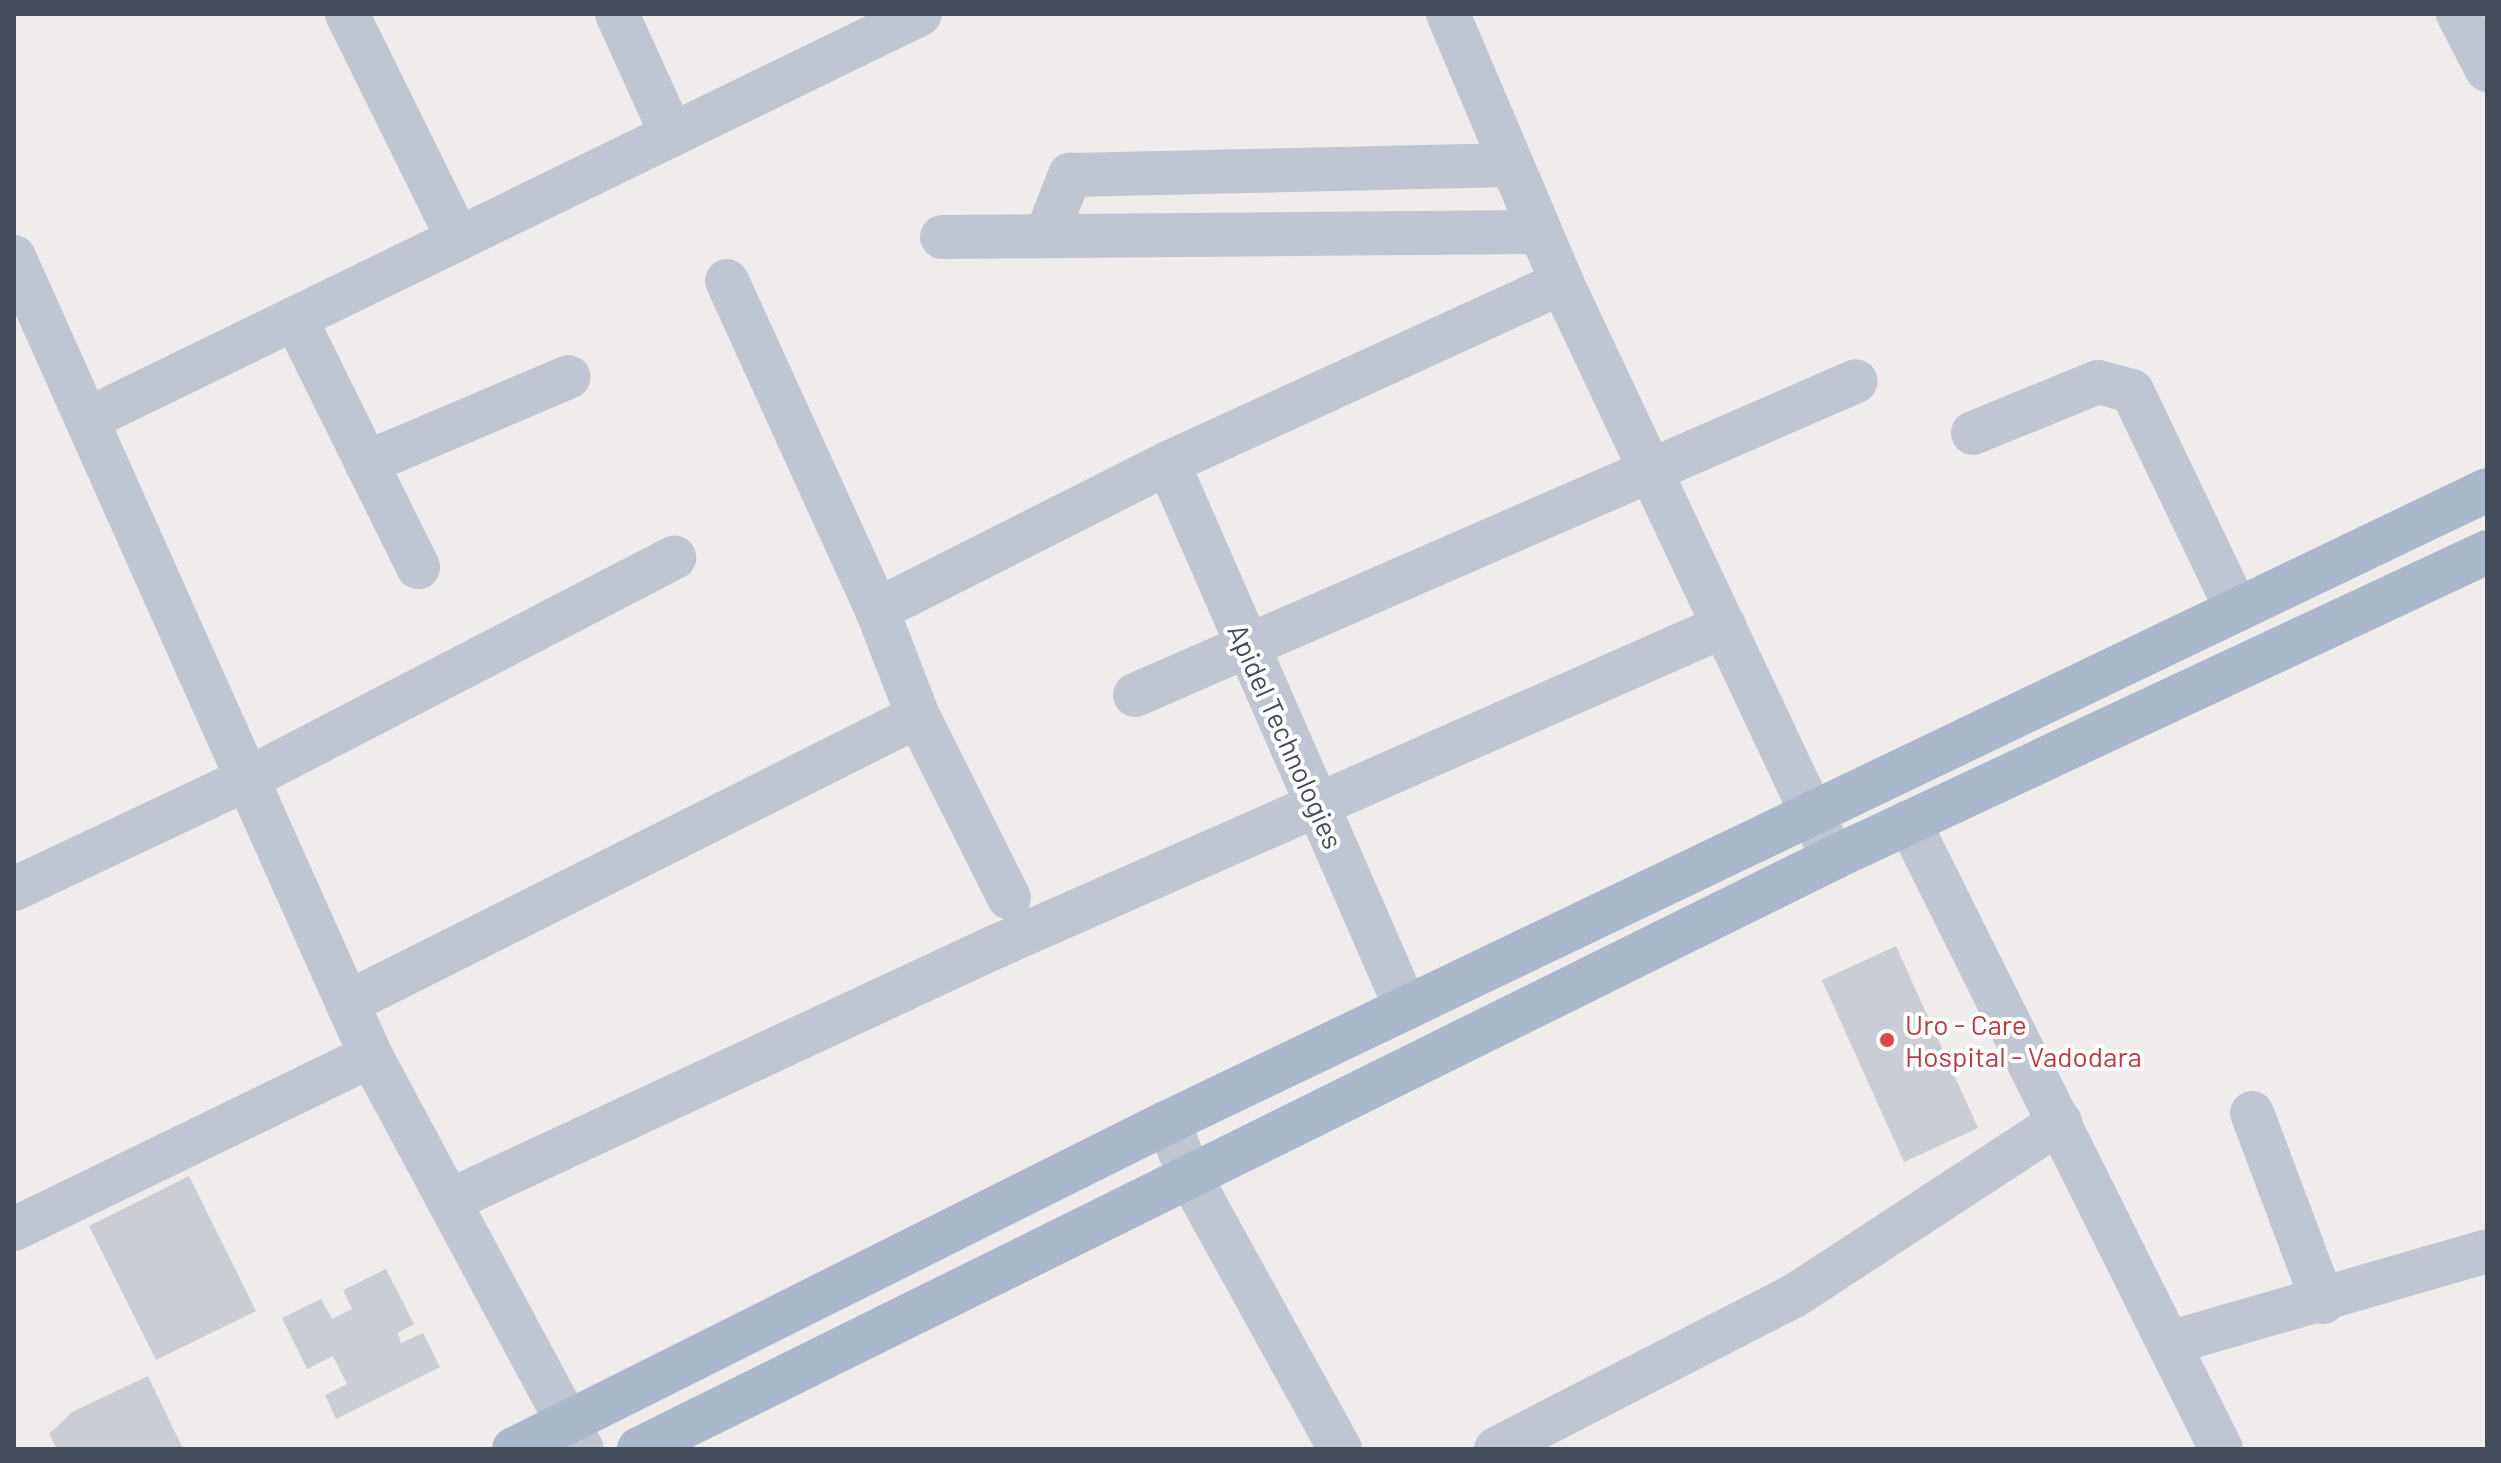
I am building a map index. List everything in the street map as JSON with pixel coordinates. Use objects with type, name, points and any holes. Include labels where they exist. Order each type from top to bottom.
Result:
[{"type":"main road","points":[[514,1449],[575,1435],[1168,1122],[2487,490]]},
{"type":"main road","points":[[646,1448],[1833,858],[2487,552]]},
{"type":"street","points":[[347,14],[458,239]]},
{"type":"street","points":[[617,14],[672,135]]},
{"type":"street","points":[[1448,14],[1562,283],[1833,858]]},
{"type":"street","points":[[2458,14],[2487,70]]},
{"type":"street","points":[[90,418],[672,135],[902,18]]},
{"type":"street","points":[[1046,236],[1070,175],[1512,165]]},
{"type":"street","points":[[942,237],[1540,232]]},
{"type":"street","points":[[14,257],[90,418],[371,1056],[575,1435]]},
{"type":"street","points":[[727,281],[877,610],[918,716],[1009,898]]},
{"type":"street","points":[[877,610],[1168,463],[1562,283]]},
{"type":"street","points":[[295,318],[418,567]]},
{"type":"street","points":[[366,463],[569,377]]},
{"type":"street","points":[[1135,695],[1649,467],[1856,381]]},
{"type":"street","points":[[1973,433],[2098,382],[2132,391],[2237,610]]},
{"type":"street","name":"Apidel Technologies","points":[[1168,463],[1406,1008]]},
{"type":"street","points":[[14,889],[249,778],[674,558]]},
{"type":"street","points":[[449,1201],[1316,806],[1724,626]]},
{"type":"street","points":[[347,1003],[918,716]]},
{"type":"street","points":[[1909,822],[2221,1449]]},
{"type":"street","points":[[14,1229],[371,1056]]},
{"type":"street","points":[[2252,1113],[2323,1302]]},
{"type":"street","points":[[1168,1122],[1190,1177],[1340,1449]]},
{"type":"street","points":[[1496,1449],[1794,1296],[2060,1122]]},
{"type":"street","points":[[2169,1343],[2323,1302],[2487,1251]]},
{"type":"building","points":[[1896,946],[1978,1128],[1904,1162],[1822,980]]},
{"type":"building","points":[[189,1176],[256,1311],[156,1360],[89,1226]]},
{"type":"building","points":[[386,1269],[414,1324],[398,1333],[401,1343],[423,1333],[440,1367],[336,1419],[325,1395],[347,1384],[333,1356],[307,1369],[282,1318],[321,1299],[332,1319],[352,1309],[343,1290]]},
{"type":"building","points":[[148,1376],[183,1449],[57,1449],[49,1434],[72,1412]]},
{"type":"place","name":"Uro - Care Hospital - Vadodara","points":[[1887,1040]]}]
